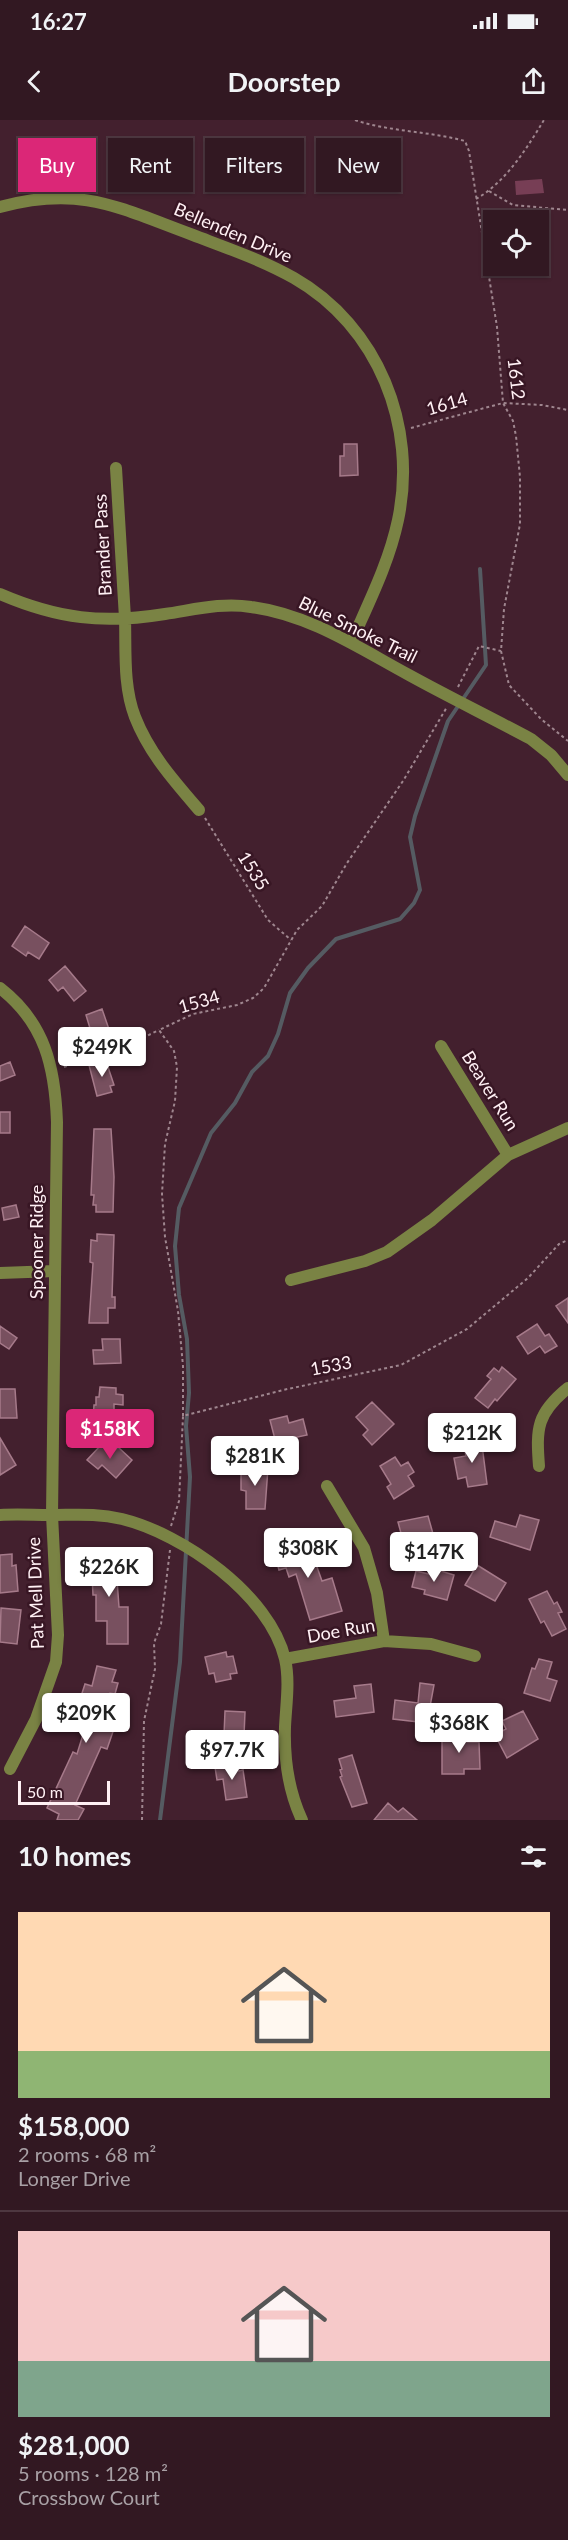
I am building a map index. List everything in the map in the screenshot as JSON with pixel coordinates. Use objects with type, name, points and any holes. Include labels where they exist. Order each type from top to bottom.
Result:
[{"type":"street","name":"Bellenden Drive","points":[[0,207],[21,201],[51,198],[116,205],[253,258],[294,278],[336,310],[370,352],[387,386],[400,432],[403,478],[398,521],[383,568],[351,643]]},
{"type":"street","name":"Brander Pass","points":[[116,468],[129,692],[134,716],[147,744],[166,771],[200,810]]},
{"type":"street","name":"Blue Smoke Trail","points":[[0,594],[29,607],[62,616],[91,620],[125,620],[215,606],[248,606],[287,614],[351,643],[531,739],[551,755],[568,775]]},
{"type":"street","name":"Spooner Ridge","points":[[0,988],[20,1006],[37,1028],[56,1088],[52,1515]]},
{"type":"street","name":"Beaver Run","points":[[441,1046],[508,1155]]},
{"type":"street","points":[[291,1280],[365,1261],[400,1245],[508,1155],[568,1128]]},
{"type":"street","points":[[0,1273],[55,1271]]},
{"type":"street","points":[[539,1466],[538,1423],[543,1413],[568,1388]]},
{"type":"street","points":[[327,1486],[364,1548],[377,1593],[384,1641]]},
{"type":"street","points":[[0,1515],[88,1513],[152,1528],[190,1550],[227,1576],[252,1599],[280,1643],[285,1659],[288,1783],[302,1820]]},
{"type":"street","name":"Pat Mell Drive","points":[[10,1769],[36,1719],[56,1662],[58,1635],[52,1515]]},
{"type":"street","name":"Doe Run","points":[[285,1659],[384,1641],[431,1644],[475,1656]]},
{"type":"path","name":"1612","points":[[356,120],[374,126],[465,141],[469,151],[497,327],[502,402],[513,422],[516,436],[520,524],[504,609],[501,651],[509,685],[541,719],[568,741]]},
{"type":"path","points":[[476,199],[489,191],[505,175],[544,120]]},
{"type":"path","points":[[489,191],[513,205],[568,210]]},
{"type":"path","points":[[502,402],[542,405],[568,410]]},
{"type":"path","name":"1614","points":[[400,432],[502,402]]},
{"type":"path","name":"1534","points":[[183,1416],[183,1366],[178,1311],[165,1237],[162,1194],[165,1144],[175,1101],[177,1067],[174,1051],[159,1030],[193,1014],[237,1005],[254,998],[264,988],[297,930],[322,906],[347,863],[403,781],[468,670],[478,646],[501,651]]},
{"type":"path","name":"1535","points":[[200,810],[268,920],[291,940]]},
{"type":"path","points":[[52,1071],[122,1048],[159,1030]]},
{"type":"path","name":"1533","points":[[183,1416],[283,1390],[401,1365],[467,1329],[528,1278],[559,1244],[568,1240]]},
{"type":"path","points":[[142,1820],[144,1721],[155,1669],[154,1643],[161,1624],[171,1522],[179,1502],[183,1416]]},
{"type":"shaded area","points":[[542,179],[544,193],[516,195],[515,181]]},
{"type":"building","points":[[344,444],[357,444],[358,475],[340,476],[340,456],[344,456]]},
{"type":"building","points":[[25,926],[49,943],[39,959],[28,952],[26,956],[12,946]]},
{"type":"building","points":[[65,966],[86,991],[74,1001],[63,987],[58,991],[49,980]]},
{"type":"building","points":[[102,1009],[112,1038],[95,1045],[86,1015]]},
{"type":"building","points":[[106,1061],[114,1085],[110,1086],[112,1092],[97,1096],[89,1065]]},
{"type":"building","points":[[10,1062],[15,1075],[0,1081],[0,1066]]},
{"type":"building","points":[[0,1112],[10,1112],[10,1133],[0,1133]]},
{"type":"building","points":[[94,1129],[111,1129],[114,1177],[113,1212],[96,1212],[96,1205],[93,1205],[94,1195],[91,1195]]},
{"type":"building","points":[[16,1205],[19,1217],[4,1220],[2,1208]]},
{"type":"building","points":[[97,1234],[114,1235],[112,1297],[115,1297],[115,1308],[108,1308],[108,1323],[89,1323],[93,1263],[90,1262],[91,1240],[97,1241]]},
{"type":"building","points":[[568,1298],[568,1323],[556,1306]]},
{"type":"building","points":[[537,1324],[545,1336],[549,1334],[557,1346],[545,1353],[540,1346],[528,1354],[517,1337]]},
{"type":"building","points":[[0,1326],[17,1338],[9,1349],[0,1343]]},
{"type":"building","points":[[102,1339],[120,1339],[121,1363],[94,1364],[93,1350],[103,1350]]},
{"type":"building","points":[[502,1367],[516,1379],[488,1408],[475,1398],[491,1379],[487,1376],[494,1368],[499,1372]]},
{"type":"building","points":[[100,1387],[116,1388],[116,1394],[123,1395],[123,1405],[114,1404],[114,1419],[93,1419],[94,1405],[96,1405],[96,1397],[99,1397]]},
{"type":"building","points":[[0,1389],[15,1389],[17,1418],[0,1418]]},
{"type":"building","points":[[372,1402],[394,1424],[372,1445],[363,1435],[368,1430],[356,1417]]},
{"type":"building","points":[[287,1416],[289,1423],[303,1419],[307,1435],[288,1439],[291,1452],[279,1455],[270,1420]]},
{"type":"building","points":[[481,1437],[487,1484],[468,1487],[466,1477],[458,1479],[454,1458],[466,1456],[463,1441]]},
{"type":"building","points":[[0,1438],[16,1465],[0,1475]]},
{"type":"building","points":[[101,1445],[111,1454],[118,1447],[132,1460],[116,1478],[102,1465],[98,1469],[87,1460]]},
{"type":"building","points":[[395,1457],[401,1466],[408,1462],[414,1472],[408,1476],[414,1486],[394,1499],[387,1487],[391,1484],[380,1466]]},
{"type":"building","points":[[247,1467],[268,1468],[265,1509],[246,1509],[246,1491],[241,1490],[241,1473],[247,1473]]},
{"type":"building","points":[[520,1515],[539,1520],[530,1550],[490,1537],[495,1521],[516,1527]]},
{"type":"building","points":[[428,1516],[437,1548],[419,1553],[414,1533],[402,1537],[398,1522]]},
{"type":"building","points":[[294,1536],[301,1556],[312,1553],[322,1581],[332,1578],[342,1611],[310,1620],[296,1574],[289,1577],[286,1568],[279,1570],[272,1544]]},
{"type":"building","points":[[115,1553],[119,1607],[128,1607],[128,1644],[107,1644],[107,1621],[96,1621],[96,1595],[93,1595],[91,1554]]},
{"type":"building","points":[[12,1554],[12,1566],[16,1565],[18,1591],[0,1593],[0,1555]]},
{"type":"building","points":[[477,1565],[506,1583],[495,1601],[465,1585]]},
{"type":"building","points":[[431,1568],[454,1575],[447,1600],[424,1594],[425,1590],[412,1587],[416,1571],[429,1574]]},
{"type":"building","points":[[547,1591],[554,1604],[557,1602],[562,1612],[558,1613],[566,1629],[552,1636],[544,1621],[541,1623],[529,1599]]},
{"type":"building","points":[[1,1608],[21,1610],[17,1644],[0,1642]]},
{"type":"building","points":[[226,1652],[227,1657],[233,1656],[237,1673],[230,1674],[231,1679],[216,1682],[214,1673],[209,1674],[205,1657]]},
{"type":"building","points":[[539,1659],[552,1662],[547,1678],[557,1681],[550,1701],[524,1693],[532,1668],[535,1669]]},
{"type":"building","points":[[97,1666],[116,1670],[112,1682],[118,1683],[115,1694],[110,1693],[103,1717],[116,1723],[107,1749],[101,1747],[75,1805],[84,1809],[78,1820],[57,1820],[59,1814],[47,1808],[73,1752],[77,1754],[86,1725],[73,1721],[85,1684],[92,1686]]},
{"type":"building","points":[[420,1683],[434,1685],[427,1723],[393,1719],[395,1700],[418,1703]]},
{"type":"building","points":[[371,1684],[374,1712],[336,1717],[334,1701],[356,1698],[354,1686]]},
{"type":"building","points":[[225,1711],[245,1712],[244,1736],[224,1735]]},
{"type":"building","points":[[523,1711],[538,1739],[507,1758],[495,1735],[506,1729],[502,1721]]},
{"type":"building","points":[[442,1730],[458,1730],[458,1742],[479,1742],[480,1769],[464,1769],[464,1774],[442,1774]]},
{"type":"building","points":[[352,1755],[367,1803],[352,1807],[340,1777],[342,1769],[339,1759]]},
{"type":"building","points":[[238,1764],[239,1771],[243,1770],[247,1797],[226,1800],[223,1779],[217,1780],[215,1767]]},
{"type":"building","points":[[388,1803],[398,1812],[403,1808],[417,1820],[374,1820]]},
{"type":"waterway","points":[[160,1820],[180,1662],[190,1477],[186,1426],[189,1393],[187,1339],[179,1295],[175,1246],[179,1208],[211,1133],[235,1103],[252,1072],[268,1056],[278,1034],[290,993],[308,968],[336,939],[400,919],[414,903],[420,890],[410,837],[415,816],[448,721],[486,665],[480,569]]}]
